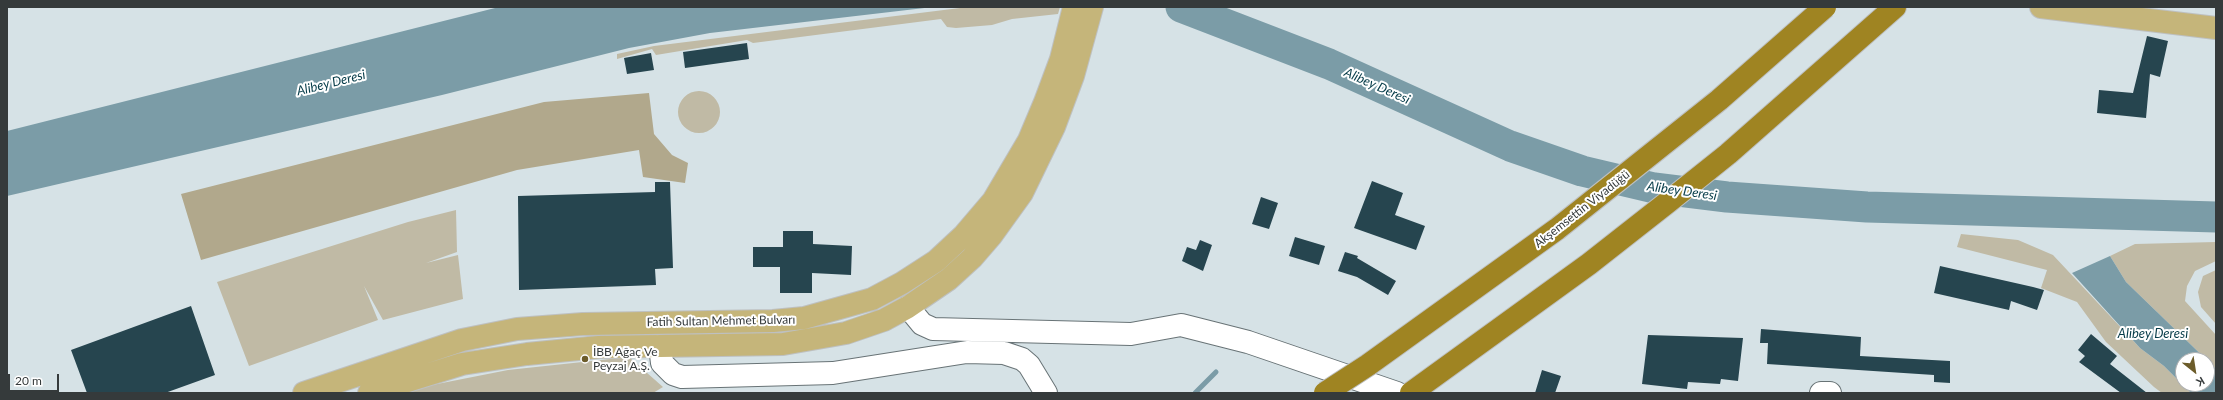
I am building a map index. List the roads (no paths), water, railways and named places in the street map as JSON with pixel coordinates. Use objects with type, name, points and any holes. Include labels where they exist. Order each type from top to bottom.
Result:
[{"type":"highway","name":"Akşemsettin Viyadüğü","points":[[1325,393],[1368,365],[1556,229],[1713,104],[1825,7]]},
{"type":"highway","points":[[1411,393],[1589,264],[1662,207],[1728,154],[1895,7]]},
{"type":"main road","points":[[2041,7],[2216,28]]},
{"type":"main road","name":"Fatih Sultan Mehmet Bulvarı","points":[[369,393],[462,364],[570,348],[784,344],[846,333],[884,320],[908,307],[949,279],[972,258],[991,236],[1022,193],[1054,127],[1073,76],[1082,13]]},
{"type":"main road","name":"Fatih Sultan Mehmet Bulvarı","points":[[304,393],[426,351],[489,334],[517,329],[582,324],[773,322],[804,318],[872,299],[902,283],[936,260],[964,235],[993,201],[1011,173],[1045,102],[1061,59],[1082,13]]},
{"type":"main road","points":[[659,322],[660,346]]},
{"type":"main road","points":[[696,346],[697,322]]},
{"type":"street","points":[[908,307],[922,324],[933,329],[1131,334],[1181,325],[1248,342],[1397,393]]},
{"type":"street","points":[[1022,359],[1028,348],[1027,331]]},
{"type":"street","points":[[660,346],[662,363],[674,374],[682,377],[833,373],[967,352],[1004,352],[1022,359],[1033,370],[1046,393]]},
{"type":"street","points":[[1821,393],[1830,393]]},
{"type":"water","points":[[499,7],[933,7],[710,33],[629,48],[442,95],[7,196],[7,131]]},
{"type":"water","name":"Alibey Deresi","points":[[2110,256],[2126,282],[2199,352],[2175,352],[2175,377],[2164,366],[2140,348],[2072,273]]},
{"type":"water","name":"Alibey Deresi","points":[[2215,368],[2216,369],[2216,393],[2190,392],[2215,392]]},
{"type":"waterway","name":"Alibey Deresi","points":[[1181,7],[1329,64],[1510,146],[1582,171],[1654,188],[1727,197],[1867,207],[2216,217]]},
{"type":"waterway","points":[[1195,393],[1216,372]]},
{"type":"place","name":"İBB Ağaç Ve Peyzaj A.Ş.","points":[[585,359]]}]
